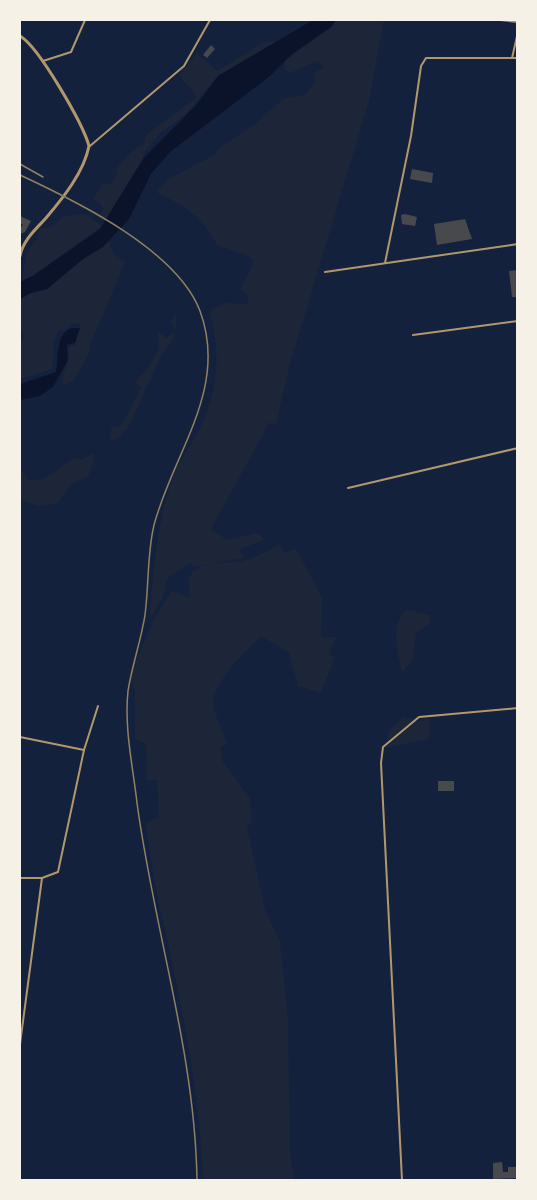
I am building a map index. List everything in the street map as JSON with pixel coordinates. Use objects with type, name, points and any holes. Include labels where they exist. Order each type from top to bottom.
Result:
[{"type":"street","points":[[43,61],[71,52],[85,20]]},
{"type":"street","points":[[20,256],[27,240],[55,207],[82,165],[89,146],[184,66],[210,20]]},
{"type":"street","points":[[500,20],[518,22]]},
{"type":"street","points":[[512,58],[518,32]]},
{"type":"street","points":[[20,36],[33,45],[89,146]]},
{"type":"street","points":[[385,263],[411,136],[421,66],[426,58],[518,58]]},
{"type":"street","points":[[20,242],[27,240]]},
{"type":"street","points":[[325,272],[518,244]]},
{"type":"street","points":[[413,335],[518,321]]},
{"type":"street","points":[[348,488],[518,448]]},
{"type":"street","points":[[20,878],[42,878],[58,872],[84,750],[98,706]]},
{"type":"street","points":[[402,1180],[381,763],[383,747],[419,717],[518,708]]},
{"type":"street","points":[[20,737],[84,750]]},
{"type":"street","points":[[20,1044],[42,878]]},
{"type":"shaded area","points":[[313,20],[336,20],[331,27],[292,54],[270,76],[170,152],[151,174],[129,219],[103,247],[83,259],[47,289],[31,293],[20,299],[20,282],[34,275],[100,229],[143,159],[197,104],[218,76]]},
{"type":"shaded area","points":[[336,20],[384,20],[369,101],[290,364],[276,424],[269,423],[211,529],[227,540],[258,533],[264,540],[240,549],[244,558],[193,567],[191,562],[167,579],[162,599],[149,620],[156,548],[167,494],[178,466],[203,421],[216,375],[216,343],[210,310],[225,303],[248,304],[247,295],[241,289],[254,261],[246,255],[217,245],[205,226],[192,213],[156,192],[170,178],[214,155],[224,144],[254,125],[284,98],[305,95],[316,80],[313,74],[324,67],[318,61],[290,73],[284,69],[285,61],[331,27]]},
{"type":"shaded area","points":[[266,41],[277,42],[218,76],[186,114],[162,132],[144,152],[143,159],[105,221],[97,217],[103,210],[100,203],[93,199],[103,184],[111,184],[118,173],[115,170],[131,152],[144,144],[146,135],[197,97],[179,75],[197,53],[217,71]]},
{"type":"shaded area","points":[[79,214],[88,216],[102,226],[34,275],[22,281],[27,253],[37,240],[39,228],[52,227],[63,217]]},
{"type":"shaded area","points":[[109,241],[113,253],[125,262],[90,345],[89,354],[73,381],[63,385],[69,357],[68,348],[75,345],[80,323],[72,324],[66,330],[58,332],[54,341],[52,369],[20,379],[20,341],[25,338],[20,329],[20,299],[31,293],[47,289]]},
{"type":"shaded area","points":[[175,313],[177,321],[175,330],[171,321]]},
{"type":"shaded area","points":[[72,328],[80,328],[75,343],[67,345],[68,360],[53,387],[40,396],[20,400],[20,384],[56,372],[60,340]]},
{"type":"shaded area","points":[[157,331],[166,338],[175,332],[174,338],[162,354],[128,428],[119,438],[109,441],[112,426],[119,427],[126,418],[141,388],[135,382],[154,359],[159,338]]},
{"type":"shaded area","points":[[95,453],[89,475],[70,486],[56,504],[38,506],[20,500],[20,468],[29,480],[42,479],[53,474],[74,458],[81,460]]},
{"type":"shaded area","points":[[280,544],[284,553],[296,549],[322,597],[321,637],[336,637],[329,654],[335,657],[321,693],[298,686],[289,653],[261,636],[246,650],[222,680],[214,700],[214,709],[227,745],[220,746],[223,762],[250,798],[252,822],[247,827],[265,910],[280,941],[288,1020],[290,1152],[294,1180],[203,1180],[193,1073],[156,890],[145,822],[159,818],[157,780],[147,780],[146,744],[135,739],[135,692],[130,676],[152,623],[172,591],[190,598],[189,579],[192,572],[205,565],[246,560]]},
{"type":"shaded area","points":[[406,610],[431,615],[429,624],[416,633],[412,661],[402,672],[396,640],[398,623]]},
{"type":"shaded area","points":[[403,717],[415,719],[386,742],[389,731]]},
{"type":"shaded area","points":[[429,718],[429,739],[385,748],[413,724]]},
{"type":"building","points":[[211,45],[215,49],[207,58],[203,55]]},
{"type":"building","points":[[412,169],[433,173],[432,183],[410,179]]},
{"type":"building","points":[[401,215],[417,217],[415,226],[402,224]]},
{"type":"building","points":[[20,216],[31,221],[25,232],[20,234],[20,228],[23,225],[20,223]]},
{"type":"building","points":[[465,219],[472,239],[437,245],[434,224]]},
{"type":"building","points":[[518,270],[518,297],[512,297],[509,271]]},
{"type":"building","points":[[438,781],[454,781],[454,791],[438,791]]},
{"type":"building","points":[[502,1162],[503,1172],[508,1172],[508,1167],[518,1167],[518,1178],[493,1179],[493,1163]]},
{"type":"railway","points":[[20,164],[43,177]]},
{"type":"railway","points":[[20,175],[95,213],[148,248],[188,289],[200,311],[207,340],[208,367],[203,394],[154,525],[145,615],[127,705],[130,747],[144,850],[182,1038],[189,1085],[195,1132],[197,1180]]}]
